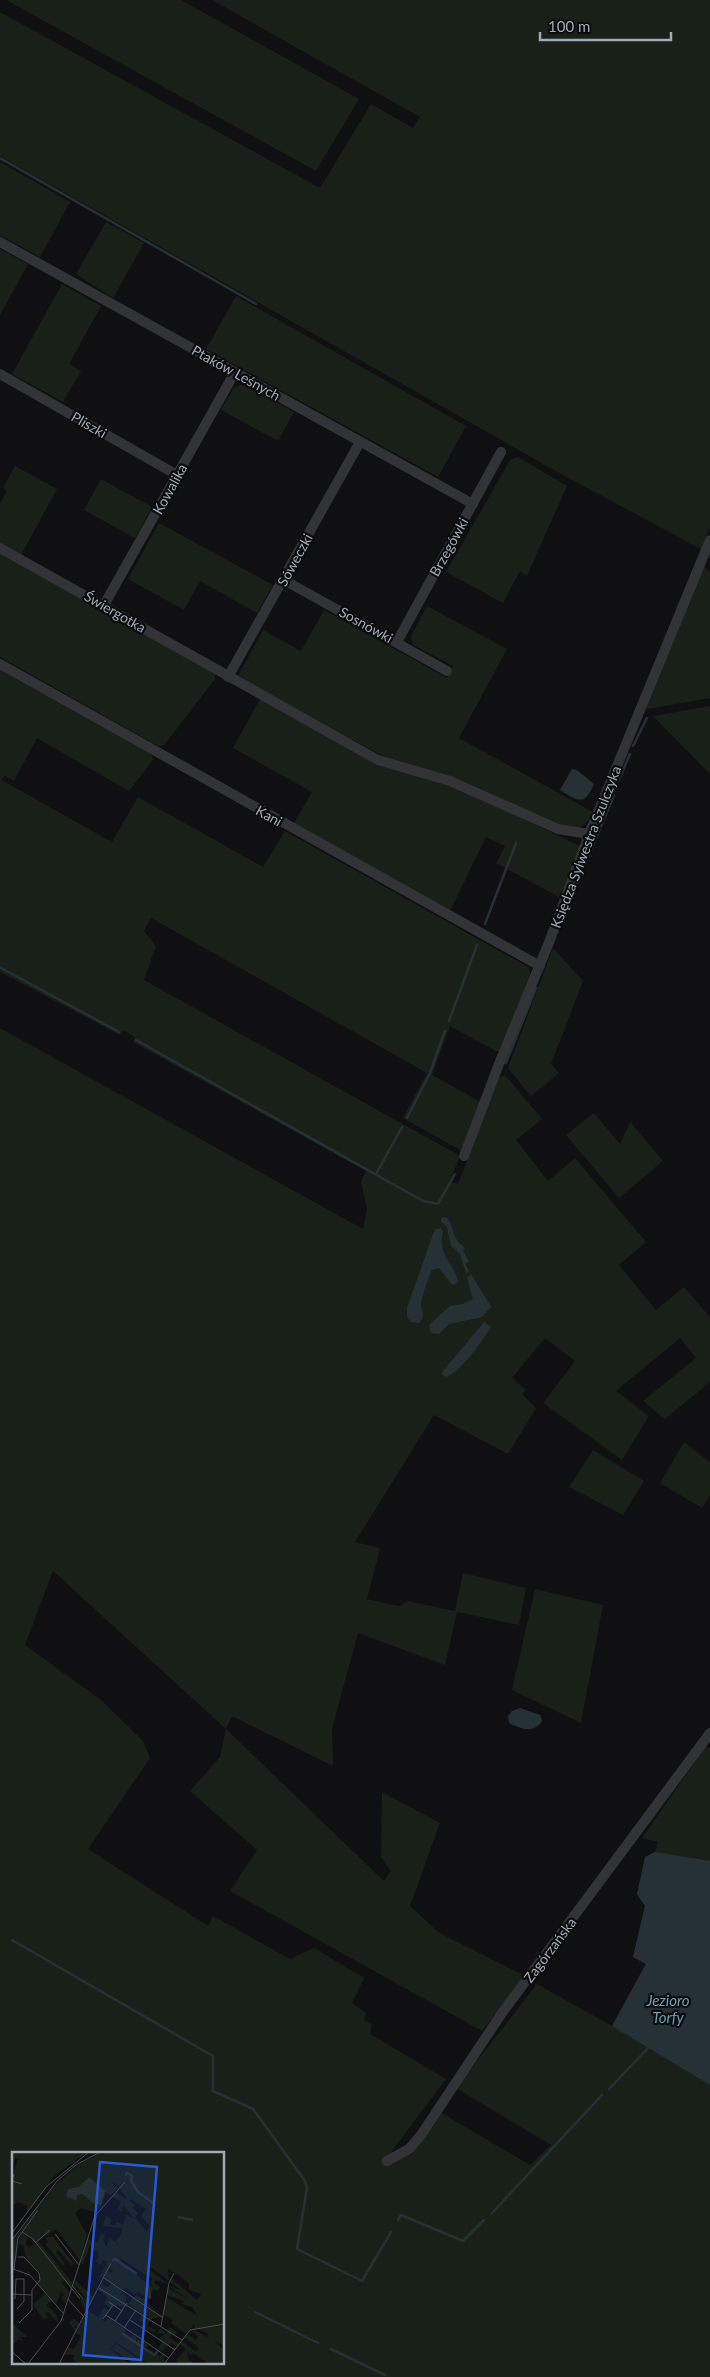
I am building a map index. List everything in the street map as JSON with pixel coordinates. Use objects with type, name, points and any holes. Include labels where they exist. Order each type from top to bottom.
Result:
[{"type":"street","name":"Ptaków Leśnych","points":[[0,242],[473,504]]},
{"type":"street","name":"Kowalika","points":[[104,605],[235,372]]},
{"type":"street","name":"Pliszki","points":[[0,374],[177,475]]},
{"type":"street","name":"Sóweczki","points":[[228,677],[360,442]]},
{"type":"street","name":"Brzegówki","points":[[398,642],[501,452]]},
{"type":"street","name":"Księdza Sylwestra Szulczyka","points":[[464,1156],[540,966],[588,834],[710,540]]},
{"type":"street","name":"Świergotka","points":[[0,548],[378,760],[450,781],[558,829],[588,834]]},
{"type":"street","name":"Sosnówki","points":[[284,580],[447,671]]},
{"type":"street","name":"Kani","points":[[0,664],[540,966]]},
{"type":"street","name":"Zagórzańska","points":[[386,2161],[409,2149],[421,2135],[502,2013],[710,1734]]},
{"type":"shaded area","points":[[6,0],[181,0],[359,99],[316,171]]},
{"type":"shaded area","points":[[212,0],[710,0],[710,527],[701,549],[561,474],[0,156],[0,12],[320,188],[371,104],[413,128],[420,117]]},
{"type":"shaded area","points":[[0,162],[70,202],[40,257],[0,235]]},
{"type":"shaded area","points":[[106,222],[144,243],[113,298],[76,274]]},
{"type":"shaded area","points":[[0,249],[28,264],[0,315]]},
{"type":"shaded area","points":[[62,284],[101,306],[69,364],[81,371],[63,402],[12,374]]},
{"type":"shaded area","points":[[236,296],[466,426],[438,477],[206,349]]},
{"type":"shaded area","points":[[243,384],[294,412],[278,441],[221,410],[234,387]]},
{"type":"shaded area","points":[[518,457],[567,486],[527,576],[520,571],[503,603],[446,572],[510,460]]},
{"type":"shaded area","points":[[15,466],[57,489],[21,555],[0,543],[0,503],[7,491],[3,488]]},
{"type":"shaded area","points":[[101,479],[152,507],[135,538],[84,510]]},
{"type":"shaded area","points":[[159,523],[273,585],[257,613],[200,581],[184,610],[128,579]]},
{"type":"shaded area","points":[[0,552],[215,673],[215,679],[164,745],[158,746],[0,657]]},
{"type":"shaded area","points":[[703,565],[710,572],[710,698],[648,709],[644,706]]},
{"type":"shaded area","points":[[427,606],[507,649],[459,738],[593,812],[582,826],[574,828],[555,825],[400,765],[237,678],[263,630],[301,651],[324,610],[447,678],[453,666],[413,645],[411,636]]},
{"type":"shaded area","points":[[0,670],[151,754],[153,760],[129,791],[37,738],[14,781],[5,776],[1,780],[112,842],[138,797],[263,867],[285,831],[528,967],[531,975],[502,1051],[496,1051],[450,1026],[432,1075],[481,1102],[462,1151],[403,1118],[427,1073],[151,918],[144,931],[156,946],[144,980],[460,1156],[450,1181],[458,1184],[499,1077],[505,1075],[542,1119],[516,1140],[548,1181],[575,1158],[646,1242],[619,1265],[656,1310],[684,1287],[710,1317],[710,1382],[665,1419],[643,1401],[696,1358],[680,1338],[616,1391],[649,1416],[622,1460],[543,1403],[575,1361],[545,1338],[512,1378],[526,1390],[522,1394],[536,1408],[508,1454],[434,1415],[355,1542],[380,1548],[367,1599],[399,1606],[408,1601],[455,1611],[463,1573],[526,1588],[519,1625],[457,1612],[445,1665],[358,1633],[332,1729],[333,1766],[232,1716],[226,1729],[53,1571],[25,1645],[101,1700],[143,1741],[150,1758],[88,1849],[208,1926],[213,1916],[290,1959],[314,1948],[364,1978],[352,2003],[366,2013],[364,2020],[372,2025],[370,2034],[446,2079],[391,2152],[405,2157],[440,2112],[530,2165],[551,2145],[456,2088],[537,1984],[612,2026],[646,1964],[633,1957],[645,1906],[637,1894],[645,1857],[655,1852],[658,1842],[642,1838],[706,1746],[710,1748],[710,2377],[0,2377],[0,1028],[363,1229],[367,1209],[361,1182],[366,1171],[133,1042],[135,1037],[123,1030],[120,1035],[0,972]]},
{"type":"shaded area","points":[[260,699],[394,770],[433,780],[476,796],[580,846],[561,898],[496,863],[505,846],[486,837],[450,911],[294,823],[312,792],[233,748]]},
{"type":"shaded area","points":[[710,706],[710,774],[653,716]]},
{"type":"shaded area","points":[[553,948],[583,981],[551,1064],[559,1073],[531,1096],[508,1068]]},
{"type":"shaded area","points":[[594,1113],[620,1144],[630,1122],[663,1161],[619,1198],[566,1135]]},
{"type":"shaded area","points":[[684,1442],[710,1462],[710,1495],[702,1508],[660,1483]]},
{"type":"shaded area","points":[[593,1450],[644,1481],[623,1515],[569,1487]]},
{"type":"shaded area","points":[[535,1589],[603,1605],[581,1723],[512,1690]]},
{"type":"shaded area","points":[[226,1729],[384,1881],[391,1871],[381,1857],[382,1792],[440,1823],[410,1906],[438,1932],[525,1976],[482,2031],[230,1891],[257,1850],[190,1791],[220,1757]]},
{"type":"water","points":[[572,769],[577,770],[594,784],[584,799],[576,799],[560,790]]},
{"type":"water","points":[[442,1217],[447,1218],[455,1237],[465,1248],[463,1251],[469,1261],[465,1264],[469,1271],[466,1273],[460,1254],[451,1246],[447,1227],[441,1221]]},
{"type":"water","points":[[441,1228],[443,1231],[442,1247],[458,1282],[452,1285],[439,1268],[432,1270],[421,1302],[422,1318],[419,1323],[411,1322],[407,1316],[407,1308],[433,1234],[436,1229]]},
{"type":"water","points":[[471,1274],[491,1307],[482,1317],[449,1324],[439,1334],[431,1333],[429,1325],[450,1306],[463,1304],[473,1299],[467,1278]]},
{"type":"water","points":[[484,1322],[491,1327],[465,1362],[446,1377],[442,1374],[443,1371]]},
{"type":"water","points":[[520,1708],[540,1715],[542,1721],[535,1728],[531,1729],[509,1723],[508,1716],[512,1711]]},
{"type":"water","name":"Jezioro Torfy","points":[[655,1852],[710,1861],[710,2085],[612,2026],[646,1964],[633,1957],[645,1906],[637,1894],[645,1857]]},
{"type":"waterway","points":[[0,158],[256,304]]},
{"type":"waterway","points":[[633,746],[647,718]]},
{"type":"waterway","points":[[618,782],[630,754]]},
{"type":"waterway","points":[[569,903],[614,795]]},
{"type":"waterway","points":[[485,924],[516,843]]},
{"type":"waterway","points":[[449,1021],[477,945]]},
{"type":"waterway","points":[[1,968],[119,1032]]},
{"type":"waterway","points":[[506,1063],[536,988]]},
{"type":"waterway","points":[[407,1118],[430,1073],[445,1031]]},
{"type":"waterway","points":[[136,1040],[423,1201],[438,1204],[455,1174]]},
{"type":"waterway","points":[[376,1174],[402,1127]]},
{"type":"waterway","points":[[12,1940],[213,2056],[213,2091],[253,2109],[305,2181],[307,2188],[297,2249],[362,2281],[391,2232]]},
{"type":"waterway","points":[[609,2089],[649,2047]]},
{"type":"waterway","points":[[492,2213],[602,2095]]},
{"type":"waterway","points":[[398,2220],[401,2215],[463,2241],[484,2220]]},
{"type":"waterway","points":[[255,2312],[318,2343]]},
{"type":"waterway","points":[[331,2349],[385,2375]]}]
